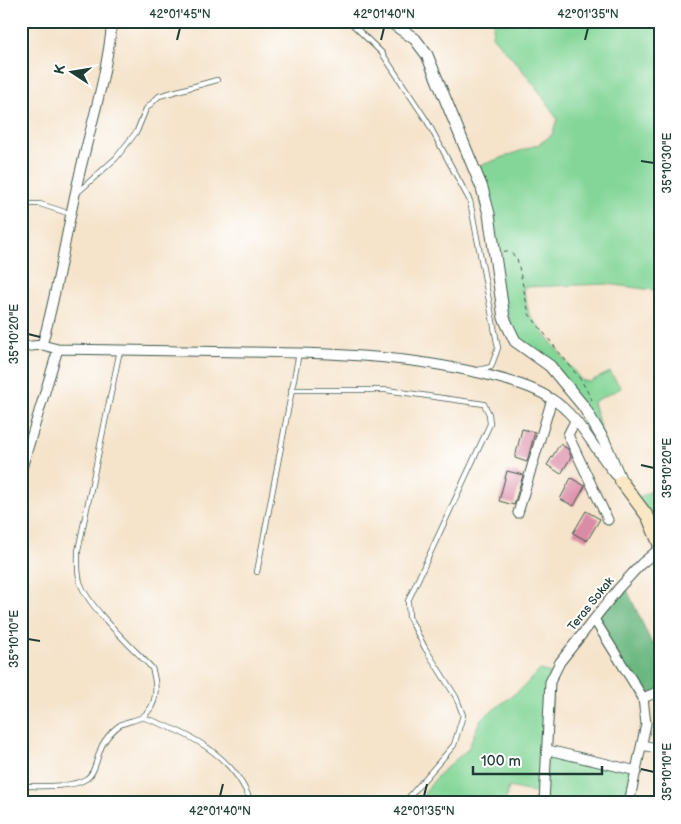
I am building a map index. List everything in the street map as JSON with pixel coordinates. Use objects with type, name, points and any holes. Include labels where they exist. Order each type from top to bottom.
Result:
[{"type":"main road","points":[[621,481],[648,517],[660,547]]},
{"type":"street","points":[[42,345],[51,313],[71,214],[110,46],[112,21]]},
{"type":"street","points":[[389,21],[415,39],[426,55],[482,188],[489,214],[504,318],[515,341],[550,366],[584,407],[604,441],[621,481]]},
{"type":"street","points":[[21,347],[42,345],[58,349],[299,353],[402,359],[472,372],[529,387],[552,399],[575,421],[621,481]]},
{"type":"street","points":[[21,471],[58,349]]},
{"type":"street","points":[[518,512],[552,399]]},
{"type":"street","points":[[575,421],[568,435],[608,520]]},
{"type":"street","name":"Teras Sokak","points":[[548,750],[550,682],[560,662],[618,589],[660,547]]},
{"type":"street","points":[[594,619],[643,698],[646,724],[629,803]]},
{"type":"street","points":[[643,698],[660,691]]},
{"type":"street","points":[[642,745],[660,749]]},
{"type":"street","points":[[544,803],[548,750],[637,770]]},
{"type":"lane","points":[[349,21],[382,53],[427,121],[470,201],[498,348],[491,367],[472,372]]},
{"type":"lane","points":[[76,194],[116,158],[138,131],[146,109],[159,96],[217,80]]},
{"type":"lane","points":[[21,204],[40,204],[71,214]]},
{"type":"lane","points":[[21,786],[77,783],[88,778],[96,764],[102,744],[108,736],[120,725],[142,717],[150,710],[155,695],[156,681],[152,668],[87,598],[80,583],[77,569],[78,551],[120,350]]},
{"type":"lane","points":[[257,572],[299,353]]},
{"type":"lane","points":[[291,390],[386,390],[484,404],[489,414],[490,424],[487,432],[408,601],[408,617],[456,697],[463,715],[454,745],[404,803]]},
{"type":"lane","points":[[142,717],[166,724],[194,738],[213,752],[235,771],[248,792],[251,803]]},
{"type":"path","points":[[494,249],[511,253],[517,258],[529,314],[581,380],[593,402]]},
{"type":"green space","points":[[494,21],[660,21],[660,291],[607,284],[523,287],[529,314],[581,380],[589,382],[610,372],[621,388],[593,402],[604,441],[550,366],[515,341],[499,285],[474,168],[539,144],[552,135],[557,119],[527,76],[492,36]]},
{"type":"green space","points":[[660,487],[660,546],[635,499]]},
{"type":"green space","points":[[624,583],[652,644],[660,641],[660,691],[643,698],[594,619]]},
{"type":"green space","points":[[540,670],[554,674],[548,750],[637,771],[629,803],[544,803],[545,795],[509,787],[505,803],[417,803],[439,774],[468,749],[480,720],[521,689]]},
{"type":"building","points":[[522,429],[535,432],[527,462],[515,458]]},
{"type":"building","points":[[560,444],[568,449],[571,457],[561,474],[547,465]]},
{"type":"building","points":[[507,471],[523,475],[514,505],[499,501]]},
{"type":"building","points":[[571,478],[585,486],[574,506],[560,499]]},
{"type":"building","points":[[586,511],[600,519],[587,541],[573,533]]}]
